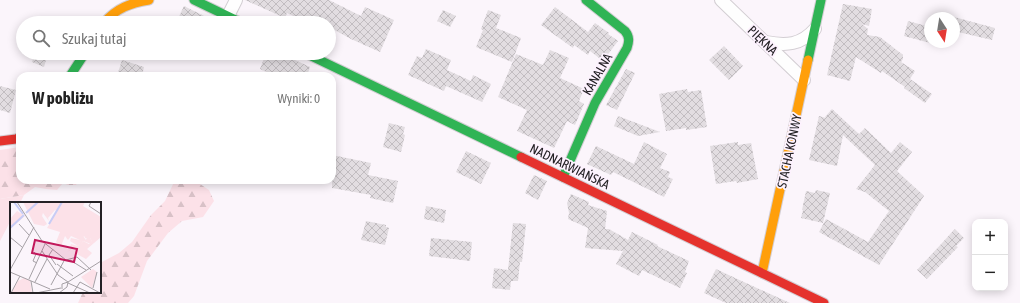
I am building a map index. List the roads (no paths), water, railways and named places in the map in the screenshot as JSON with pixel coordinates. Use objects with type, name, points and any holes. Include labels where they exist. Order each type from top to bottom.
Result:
[{"type":"street","points":[[110,16],[118,10],[134,3],[149,0]]},
{"type":"street","points":[[194,0],[228,16],[236,0]]},
{"type":"street","name":"KANALNA","points":[[562,177],[595,103],[629,42],[628,34],[623,29],[586,0]]},
{"type":"street","name":"PIĘKNA","points":[[721,0],[804,80]]},
{"type":"street","name":"STACHA KONWY","points":[[762,273],[821,0]]},
{"type":"street","points":[[766,42],[782,45],[794,43],[811,34],[815,29]]},
{"type":"street","points":[[73,72],[80,60]]},
{"type":"street","name":"NADNARWIAŃSKA","points":[[320,60],[824,303]]},
{"type":"street","points":[[0,141],[16,139]]}]
